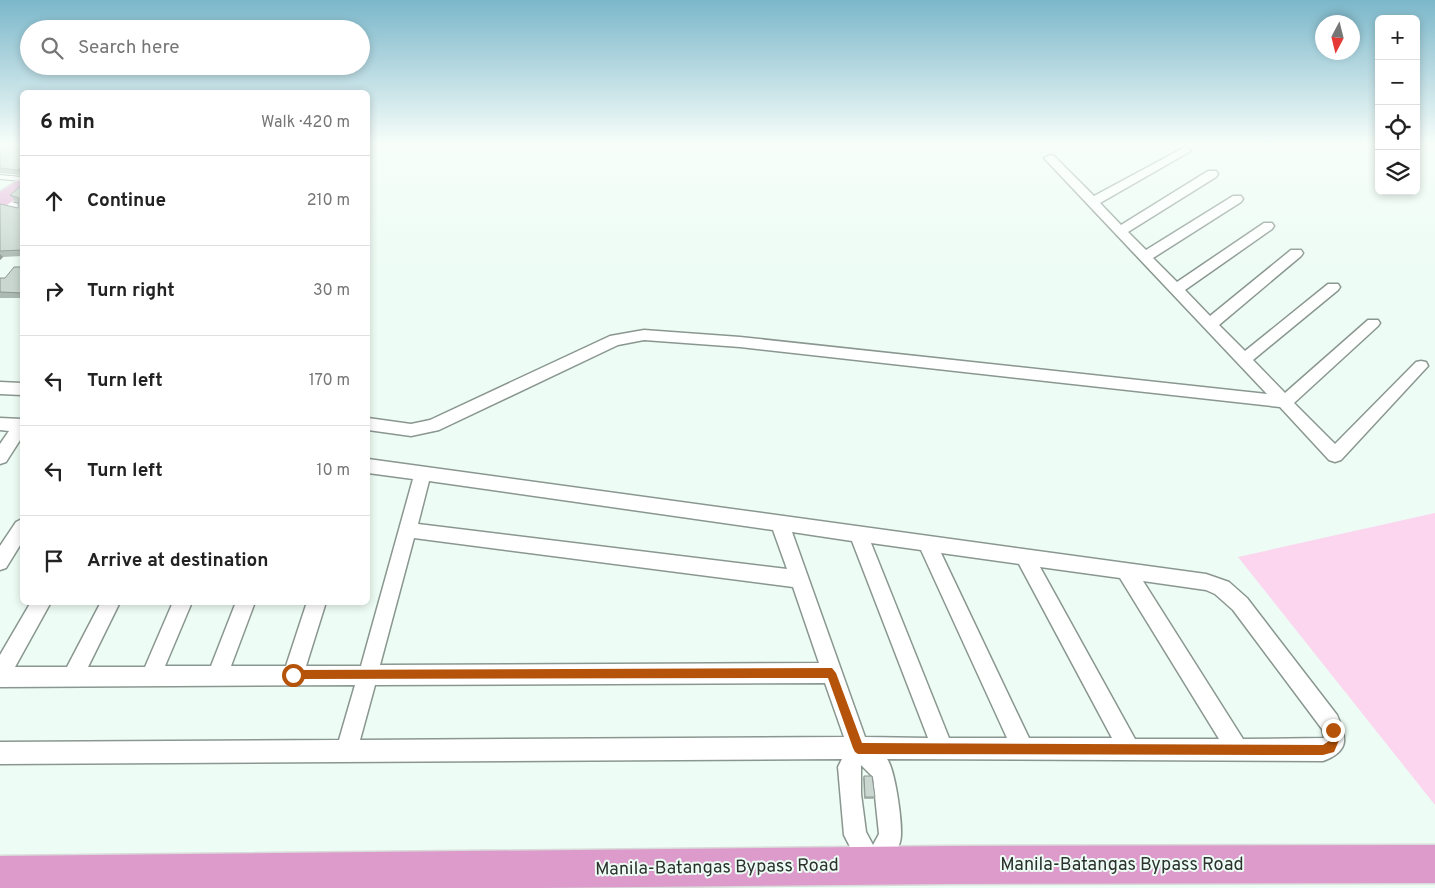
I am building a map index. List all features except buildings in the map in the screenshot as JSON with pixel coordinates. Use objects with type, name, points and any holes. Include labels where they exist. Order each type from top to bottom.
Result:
[{"type":"highway","name":"Manila-Batangas Bypass Road","points":[[0,875],[874,877],[1435,864]]},
{"type":"main road","points":[[0,202],[20,187]]},
{"type":"street","points":[[1075,184],[1335,455],[1421,366]]},
{"type":"street","points":[[1092,202],[1123,184]]},
{"type":"street","points":[[1120,231],[1195,184]]},
{"type":"street","points":[[1145,257],[1237,199]]},
{"type":"street","points":[[0,202],[20,209]]},
{"type":"street","points":[[1176,289],[1268,226]]},
{"type":"street","points":[[1210,324],[1296,253]]},
{"type":"street","points":[[1244,360],[1333,287]]},
{"type":"street","points":[[370,424],[411,430],[433,426],[615,340],[644,335],[740,342],[1285,402],[1373,323]]},
{"type":"street","points":[[0,388],[20,389]]},
{"type":"street","points":[[0,424],[20,425]]},
{"type":"street","points":[[0,456],[20,428]]},
{"type":"street","points":[[0,753],[858,748],[1323,750],[1330,748],[1335,738],[1330,722],[1234,596],[1222,588],[1206,582],[370,466]]},
{"type":"street","points":[[347,752],[422,474]]},
{"type":"street","points":[[780,523],[858,748],[881,768],[887,795],[890,834],[889,842],[874,877]]},
{"type":"street","points":[[0,562],[20,530]]},
{"type":"street","points":[[407,530],[798,579]]},
{"type":"street","points":[[858,534],[943,749]]},
{"type":"street","points":[[927,543],[1023,749]]},
{"type":"street","points":[[1024,556],[1129,750]]},
{"type":"street","points":[[1126,571],[1238,750]]},
{"type":"street","points":[[40,605],[0,675],[832,673]]},
{"type":"street","points":[[72,676],[109,605]]},
{"type":"street","points":[[151,676],[182,605]]},
{"type":"street","points":[[218,675],[245,605]]},
{"type":"street","points":[[293,675],[316,605]]},
{"type":"street","points":[[858,748],[850,767],[850,794],[855,835],[874,877]]},
{"type":"shaded area","points":[[1435,513],[1435,805],[1238,557]]},
{"type":"route","points":[[293,675],[832,673],[858,748],[1323,750],[1330,748],[1334,744],[1333,730]]}]
